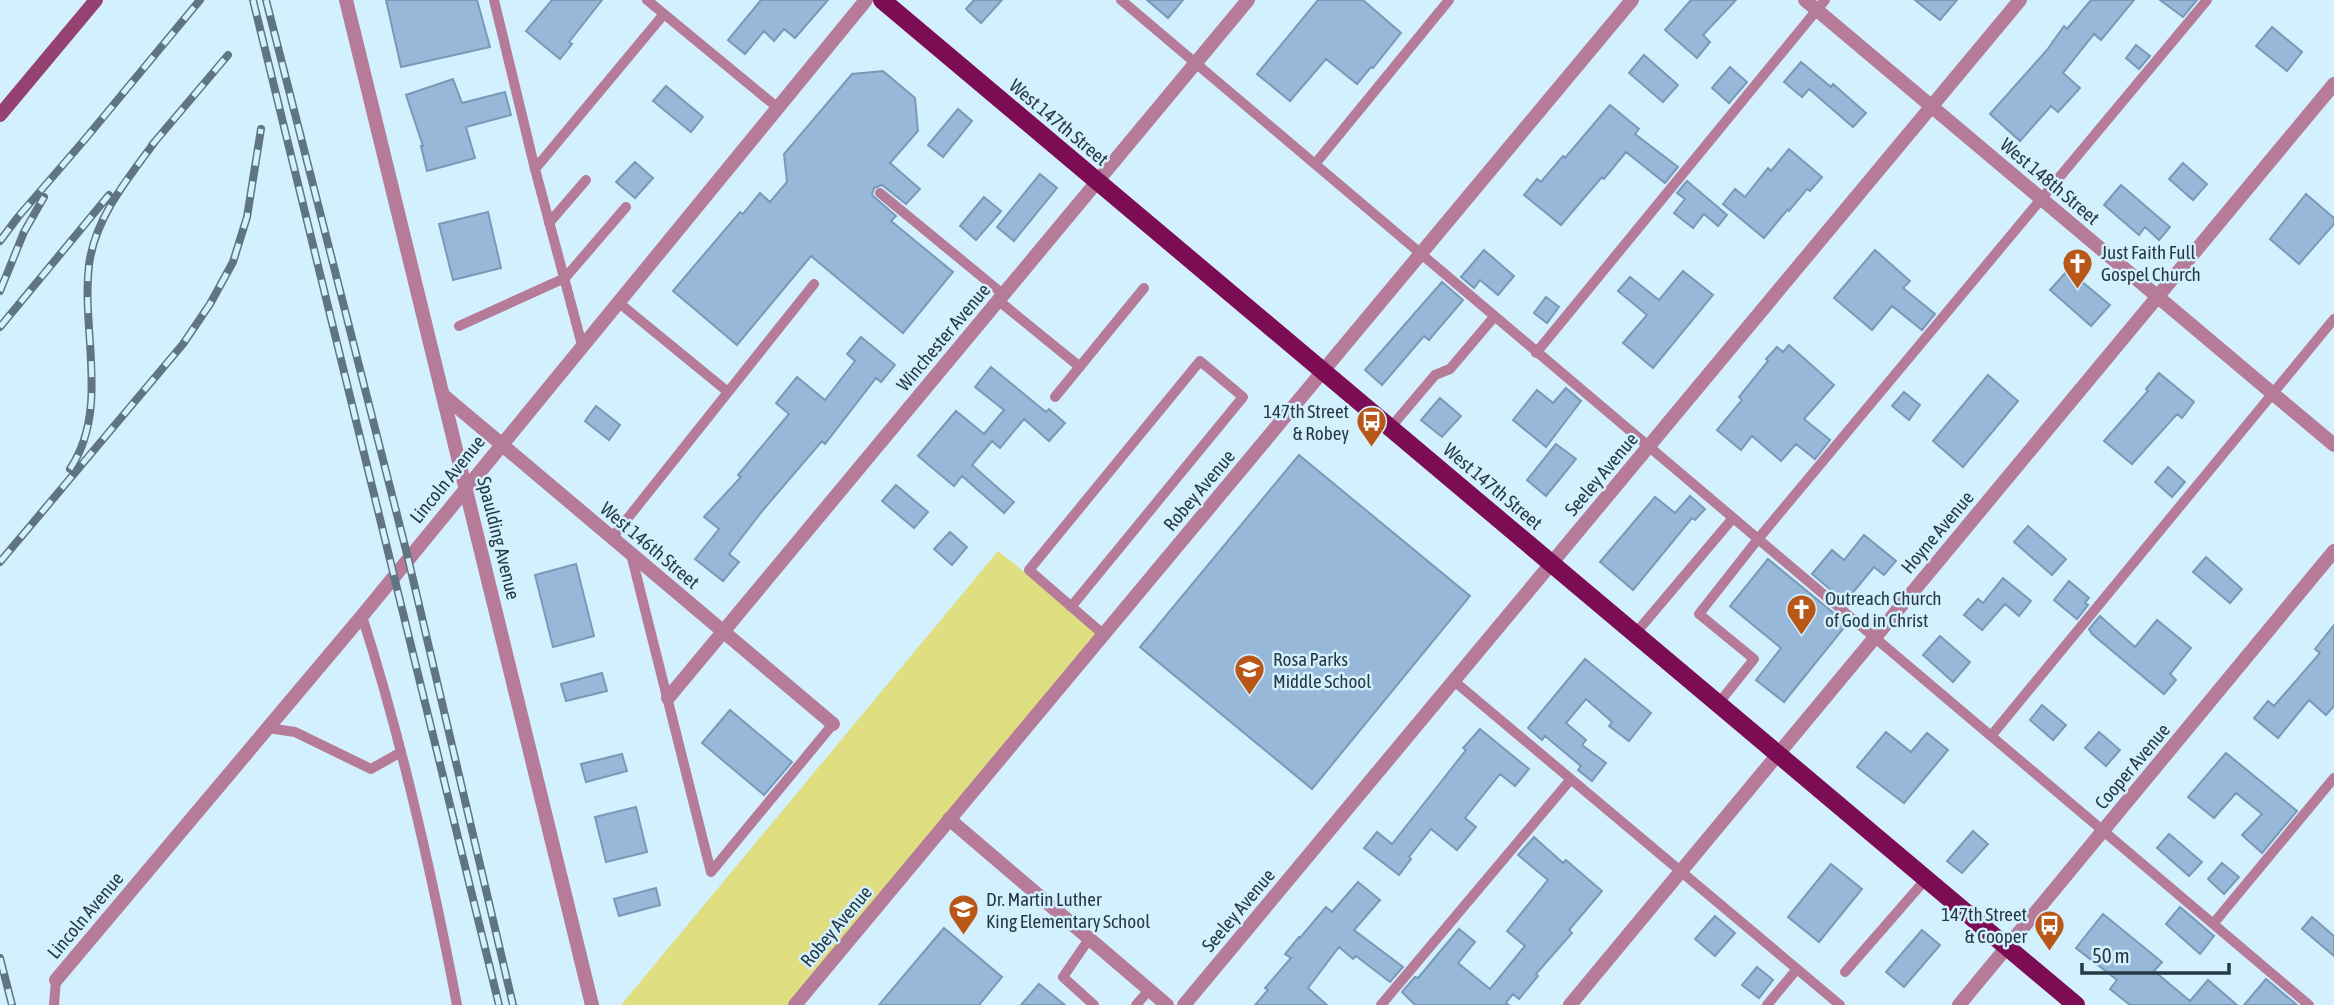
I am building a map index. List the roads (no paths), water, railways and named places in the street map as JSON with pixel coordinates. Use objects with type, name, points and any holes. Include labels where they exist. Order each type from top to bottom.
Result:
[{"type":"main road","points":[[0,115],[96,0]]},
{"type":"main road","name":"West 147th Street","points":[[882,0],[2076,1005]]},
{"type":"street","name":"Spaulding Avenue","points":[[346,0],[592,1005]]},
{"type":"street","name":"Lincoln Avenue","points":[[56,980],[362,616],[866,0]]},
{"type":"street","name":"Winchester Avenue","points":[[668,698],[1248,0]]},
{"type":"street","name":"Robey Avenue","points":[[795,1005],[1632,0]]},
{"type":"street","name":"West 148th Street","points":[[1805,0],[1821,5],[1931,107],[2334,445]]},
{"type":"street","name":"Seeley Avenue","points":[[1184,1005],[2020,0]]},
{"type":"street","name":"Hoyne Avenue","points":[[1570,1005],[2334,83]]},
{"type":"street","name":"West 146th Street","points":[[443,396],[833,724]]},
{"type":"street","name":"Cooper Avenue","points":[[1959,1005],[2334,551]]},
{"type":"street","points":[[949,820],[1167,1005]]},
{"type":"lane","points":[[494,0],[582,345]]},
{"type":"lane","points":[[647,0],[778,108]]},
{"type":"lane","points":[[1121,0],[2309,1005]]},
{"type":"lane","points":[[1315,164],[1449,0]]},
{"type":"lane","points":[[1718,704],[1754,659],[1699,614],[1758,538],[2207,0]]},
{"type":"lane","points":[[1536,353],[1821,5]]},
{"type":"lane","points":[[535,169],[664,14]]},
{"type":"lane","points":[[549,223],[586,180]]},
{"type":"lane","points":[[880,193],[1080,367]]},
{"type":"lane","points":[[459,326],[565,278],[626,207]]},
{"type":"lane","points":[[612,538],[814,284]]},
{"type":"lane","points":[[1055,397],[1144,288]]},
{"type":"lane","points":[[618,302],[728,392]]},
{"type":"lane","points":[[1391,428],[1435,375],[1450,369],[1494,317]]},
{"type":"lane","points":[[1991,736],[2334,319]]},
{"type":"lane","points":[[1071,607],[1243,397],[1200,362],[1029,570],[1071,607],[1103,634]]},
{"type":"lane","points":[[1635,634],[1733,518]]},
{"type":"lane","points":[[631,554],[711,872],[833,724]]},
{"type":"lane","points":[[362,616],[401,752],[438,907],[457,1005]]},
{"type":"lane","points":[[1454,681],[1840,1005]]},
{"type":"lane","points":[[268,728],[295,733],[371,769],[401,752]]},
{"type":"lane","points":[[2213,924],[2334,778]]},
{"type":"lane","points":[[1381,1005],[1571,779]]},
{"type":"lane","points":[[1844,972],[1926,879]]},
{"type":"lane","points":[[1089,939],[1063,977],[1094,1005]]},
{"type":"lane","points":[[1767,1005],[1797,969]]},
{"type":"lane","points":[[54,1005],[56,980]]},
{"type":"lane","points":[[1136,1005],[1149,990]]},
{"type":"railway","points":[[0,241],[200,0]]},
{"type":"railway","points":[[253,0],[499,1005]]},
{"type":"railway","points":[[266,0],[408,558],[513,1005]]},
{"type":"railway","points":[[152,145],[228,55]]},
{"type":"railway","points":[[0,562],[183,344],[210,304],[233,262],[247,217],[261,129]]},
{"type":"railway","points":[[70,469],[82,446],[89,421],[92,370],[88,291],[92,247],[115,198],[157,139]]},
{"type":"railway","points":[[0,327],[109,195]]},
{"type":"railway","points":[[0,291],[24,232],[44,197]]},
{"type":"railway","points":[[0,958],[12,1005]]},
{"type":"place","name":"Just Faith Full Gospel Church","points":[[2078,290]]},
{"type":"place","name":"147th Street & Robey","points":[[1372,449]]},
{"type":"place","name":"Outreach Church of God in Christ","points":[[1802,636]]},
{"type":"place","name":"Rosa Parks Middle School","points":[[1250,697]]},
{"type":"place","name":"Dr. Martin Luther King Elementary School","points":[[963,937]]},
{"type":"place","name":"147th Street & Cooper","points":[[2050,952]]}]
